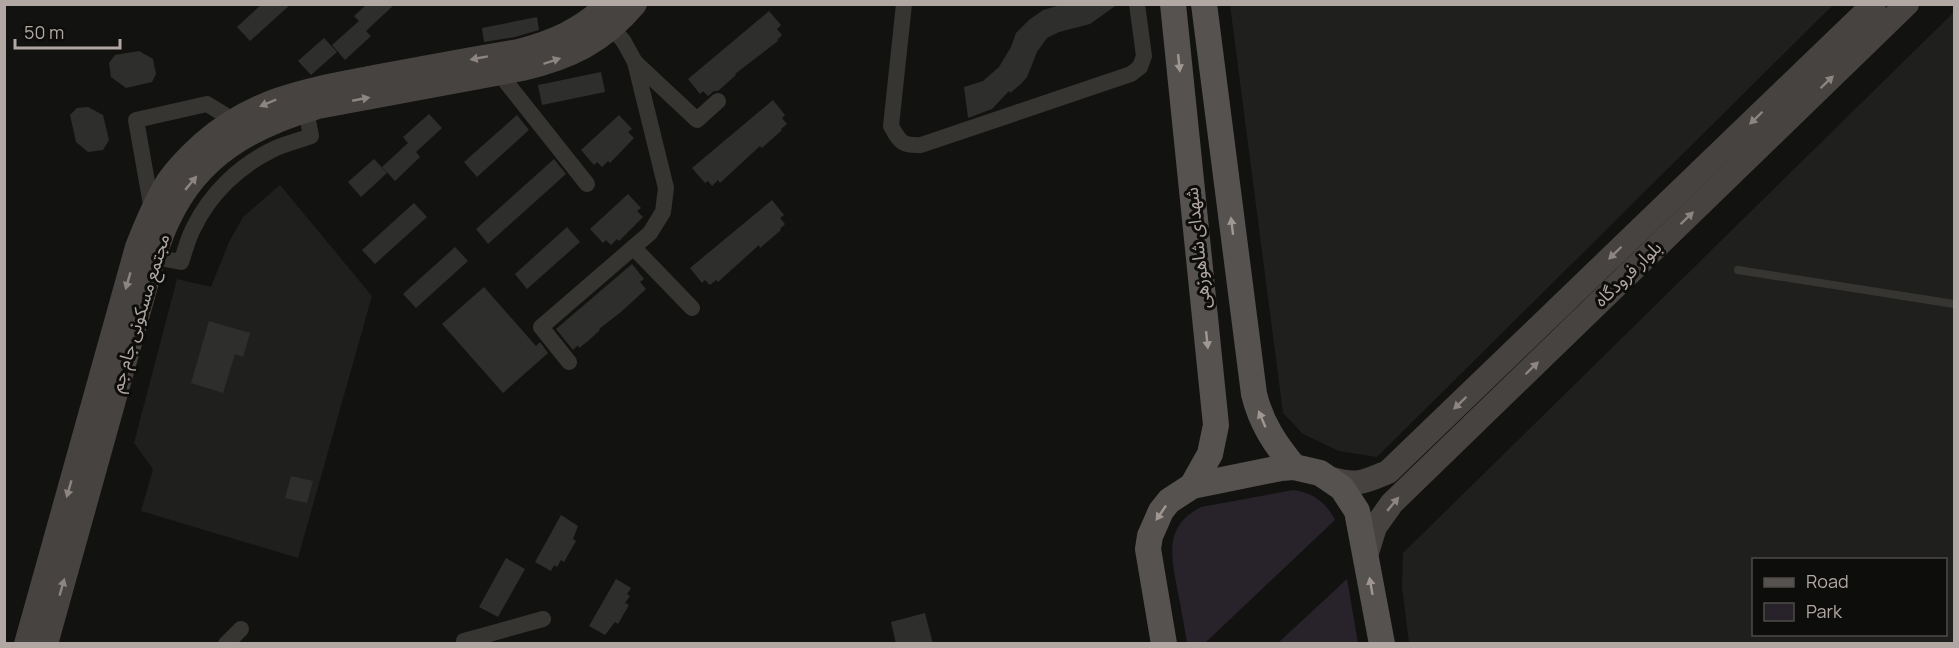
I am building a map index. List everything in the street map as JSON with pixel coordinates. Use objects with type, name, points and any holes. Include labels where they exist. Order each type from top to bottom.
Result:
[{"type":"main road","name":"مجتمع مسکونی جام جم","points":[[160,214],[207,165],[233,143],[255,129],[287,116],[305,101],[548,43],[571,33],[593,19],[610,16],[635,4]]},
{"type":"main road","name":"شهدای شاهوزهی","points":[[1173,4],[1216,425],[1210,454],[1192,486]]},
{"type":"main road","name":"شهدای شاهوزهی","points":[[1204,4],[1254,394],[1264,426],[1294,467]]},
{"type":"main road","name":"بلوار فرودگاه","points":[[1332,479],[1351,484],[1388,472],[1874,4]]},
{"type":"main road","name":"بلوار فرودگاه","points":[[1366,555],[1375,527],[1392,503],[1907,4]]},
{"type":"main road","name":"مجتمع مسکونی جام جم","points":[[39,633],[145,254],[160,214],[169,179],[193,152],[221,127],[247,112],[280,98],[305,101],[499,74],[554,61],[580,50],[604,34],[610,16]]},
{"type":"main road","points":[[1161,639],[1149,562],[1150,536],[1161,511],[1175,496],[1192,486],[1294,467],[1320,473],[1332,479],[1357,511],[1382,644]]},
{"type":"street","points":[[904,4],[891,126],[900,141],[908,146],[921,145],[1131,74],[1140,67],[1144,56],[1137,4]]},
{"type":"street","points":[[569,362],[541,327],[650,233],[663,212],[666,188],[635,62],[610,16]]},
{"type":"street","points":[[635,62],[697,120],[718,101]]},
{"type":"street","points":[[499,74],[587,184]]},
{"type":"street","points":[[145,254],[181,262],[194,227],[208,204],[227,182],[252,162],[274,150],[311,136],[305,101]]},
{"type":"street","points":[[160,214],[136,120],[207,104],[233,120]]},
{"type":"street","points":[[634,248],[692,308]]},
{"type":"street","points":[[464,644],[464,641],[543,619]]},
{"type":"street","points":[[226,644],[242,629]]},
{"type":"lane","points":[[1738,270],[1954,304]]},
{"type":"shaded area","points":[[1230,4],[1833,5],[1377,457],[1339,451],[1303,434],[1283,413]]},
{"type":"shaded area","points":[[1954,12],[1954,643],[1409,643],[1402,587],[1403,553]]},
{"type":"shaded area","points":[[280,185],[372,296],[298,558],[141,511],[153,469],[134,443],[177,279],[211,287],[229,242],[243,217]]},
{"type":"green space","points":[[1293,490],[1307,493],[1318,499],[1335,520],[1205,643],[1187,643],[1172,553],[1176,532],[1181,523],[1201,507]]},
{"type":"green space","points":[[1347,579],[1358,643],[1278,643]]},
{"type":"building","points":[[262,4],[291,4],[250,41],[237,27]]},
{"type":"building","points":[[367,4],[395,4],[366,31],[371,36],[345,60],[332,45],[359,21],[354,16]]},
{"type":"building","points":[[1064,4],[1118,4],[1090,24],[1059,32],[1047,38],[1037,52],[1027,77],[1021,84],[1010,93],[1009,91],[992,109],[968,118],[964,87],[983,81],[999,67],[1016,33],[1029,20],[1043,10]]},
{"type":"building","points":[[769,11],[781,25],[777,29],[782,35],[778,41],[735,74],[718,91],[708,96],[703,91],[700,94],[688,79]]},
{"type":"building","points":[[537,17],[539,30],[484,42],[482,28]]},
{"type":"building","points":[[324,38],[337,52],[311,75],[298,61]]},
{"type":"building","points":[[139,51],[153,59],[156,74],[152,82],[126,88],[111,77],[109,63],[115,55]]},
{"type":"building","points":[[601,72],[605,92],[542,105],[538,85]]},
{"type":"building","points":[[773,100],[785,115],[782,118],[787,124],[720,183],[718,180],[712,186],[708,181],[705,183],[692,168]]},
{"type":"building","points":[[88,107],[103,115],[109,140],[103,150],[88,152],[76,142],[70,115],[77,108]]},
{"type":"building","points":[[429,114],[442,128],[416,152],[420,157],[395,181],[382,167],[408,143],[403,137]]},
{"type":"building","points":[[517,115],[529,130],[477,177],[464,162]]},
{"type":"building","points":[[619,115],[632,129],[628,132],[634,138],[610,163],[608,161],[602,167],[597,162],[594,165],[581,150]]},
{"type":"building","points":[[374,159],[387,173],[361,197],[348,182]]},
{"type":"building","points":[[554,159],[566,174],[488,244],[476,229]]},
{"type":"building","points":[[628,194],[641,208],[637,211],[643,217],[619,241],[617,239],[611,245],[606,240],[603,243],[590,229]]},
{"type":"building","points":[[772,200],[784,215],[780,218],[785,224],[781,230],[760,248],[759,245],[718,282],[716,280],[710,285],[705,280],[702,283],[690,268]]},
{"type":"building","points":[[414,203],[427,217],[375,264],[362,250]]},
{"type":"building","points":[[567,227],[580,242],[527,289],[515,274]]},
{"type":"building","points":[[455,247],[468,261],[416,308],[403,294]]},
{"type":"building","points":[[632,264],[644,279],[640,282],[646,289],[588,341],[573,350],[556,329]]},
{"type":"building","points":[[484,287],[536,346],[540,342],[548,353],[503,393],[442,324]]},
{"type":"building","points":[[209,321],[250,333],[243,357],[235,354],[223,393],[191,383]]},
{"type":"building","points":[[291,476],[313,481],[307,503],[285,498]]},
{"type":"building","points":[[561,515],[578,526],[573,539],[576,541],[564,562],[561,560],[557,567],[554,565],[551,571],[535,562]]},
{"type":"building","points":[[506,558],[525,569],[498,617],[479,607]]},
{"type":"building","points":[[616,579],[631,588],[627,594],[630,596],[625,603],[629,605],[618,624],[615,622],[605,635],[589,626]]},
{"type":"building","points":[[925,613],[933,644],[896,644],[891,622]]}]
